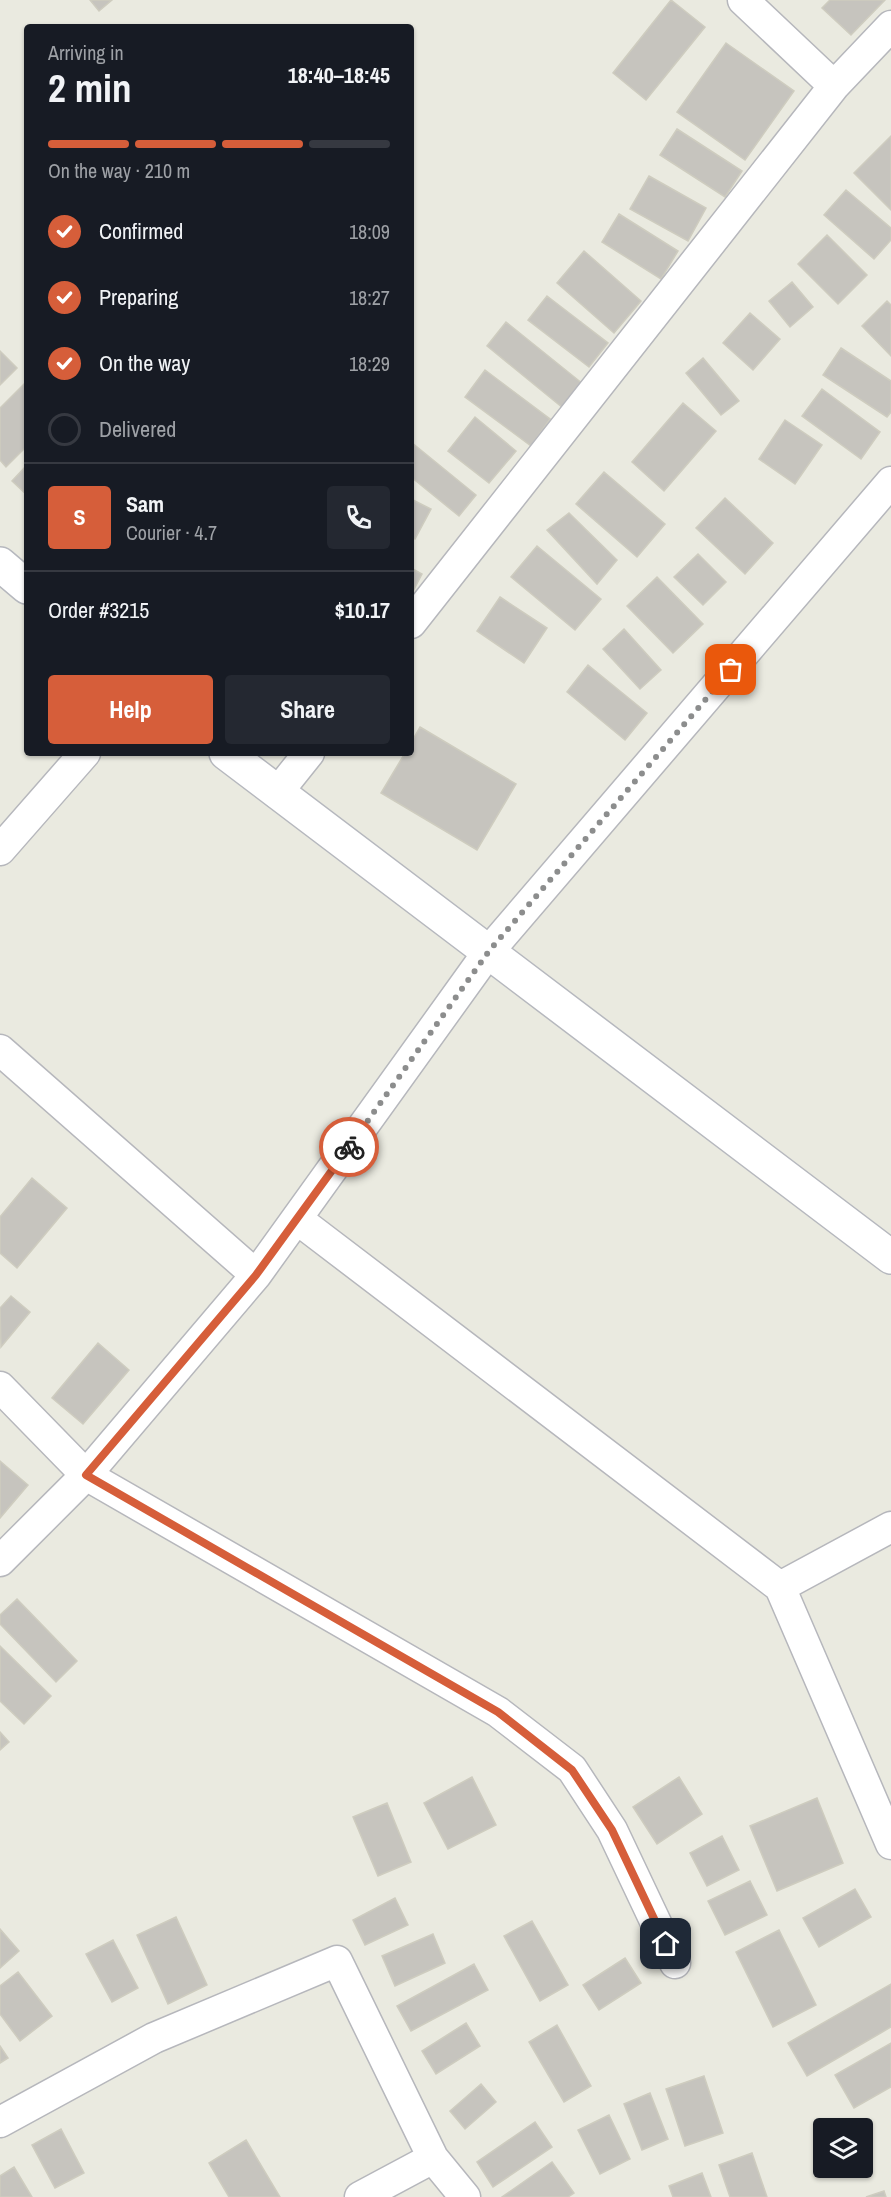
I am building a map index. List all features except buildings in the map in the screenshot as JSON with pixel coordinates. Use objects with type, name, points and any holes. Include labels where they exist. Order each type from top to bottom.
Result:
[{"type":"street","points":[[744,0],[834,86]]},
{"type":"street","points":[[414,619],[834,86],[891,26]]},
{"type":"street","points":[[0,1561],[86,1475],[256,1275],[489,951],[891,482]]},
{"type":"street","points":[[0,564],[24,584]]},
{"type":"street","points":[[0,850],[82,756]]},
{"type":"street","points":[[230,756],[891,1257]]},
{"type":"street","points":[[277,793],[307,756]]},
{"type":"street","points":[[0,1050],[256,1275]]},
{"type":"street","points":[[297,1219],[780,1587],[891,1844]]},
{"type":"street","points":[[0,1387],[86,1475],[498,1712],[572,1770],[612,1830],[675,1963]]},
{"type":"street","points":[[780,1587],[891,1527]]},
{"type":"street","points":[[0,2122],[154,2038],[337,1961],[433,2158],[465,2197]]},
{"type":"street","points":[[360,2197],[433,2158]]},
{"type":"way so far","points":[[349,1147],[489,951],[731,670]]},
{"type":"route","points":[[349,1147],[256,1275],[86,1475],[498,1712],[572,1770],[612,1830],[666,1944]]}]
